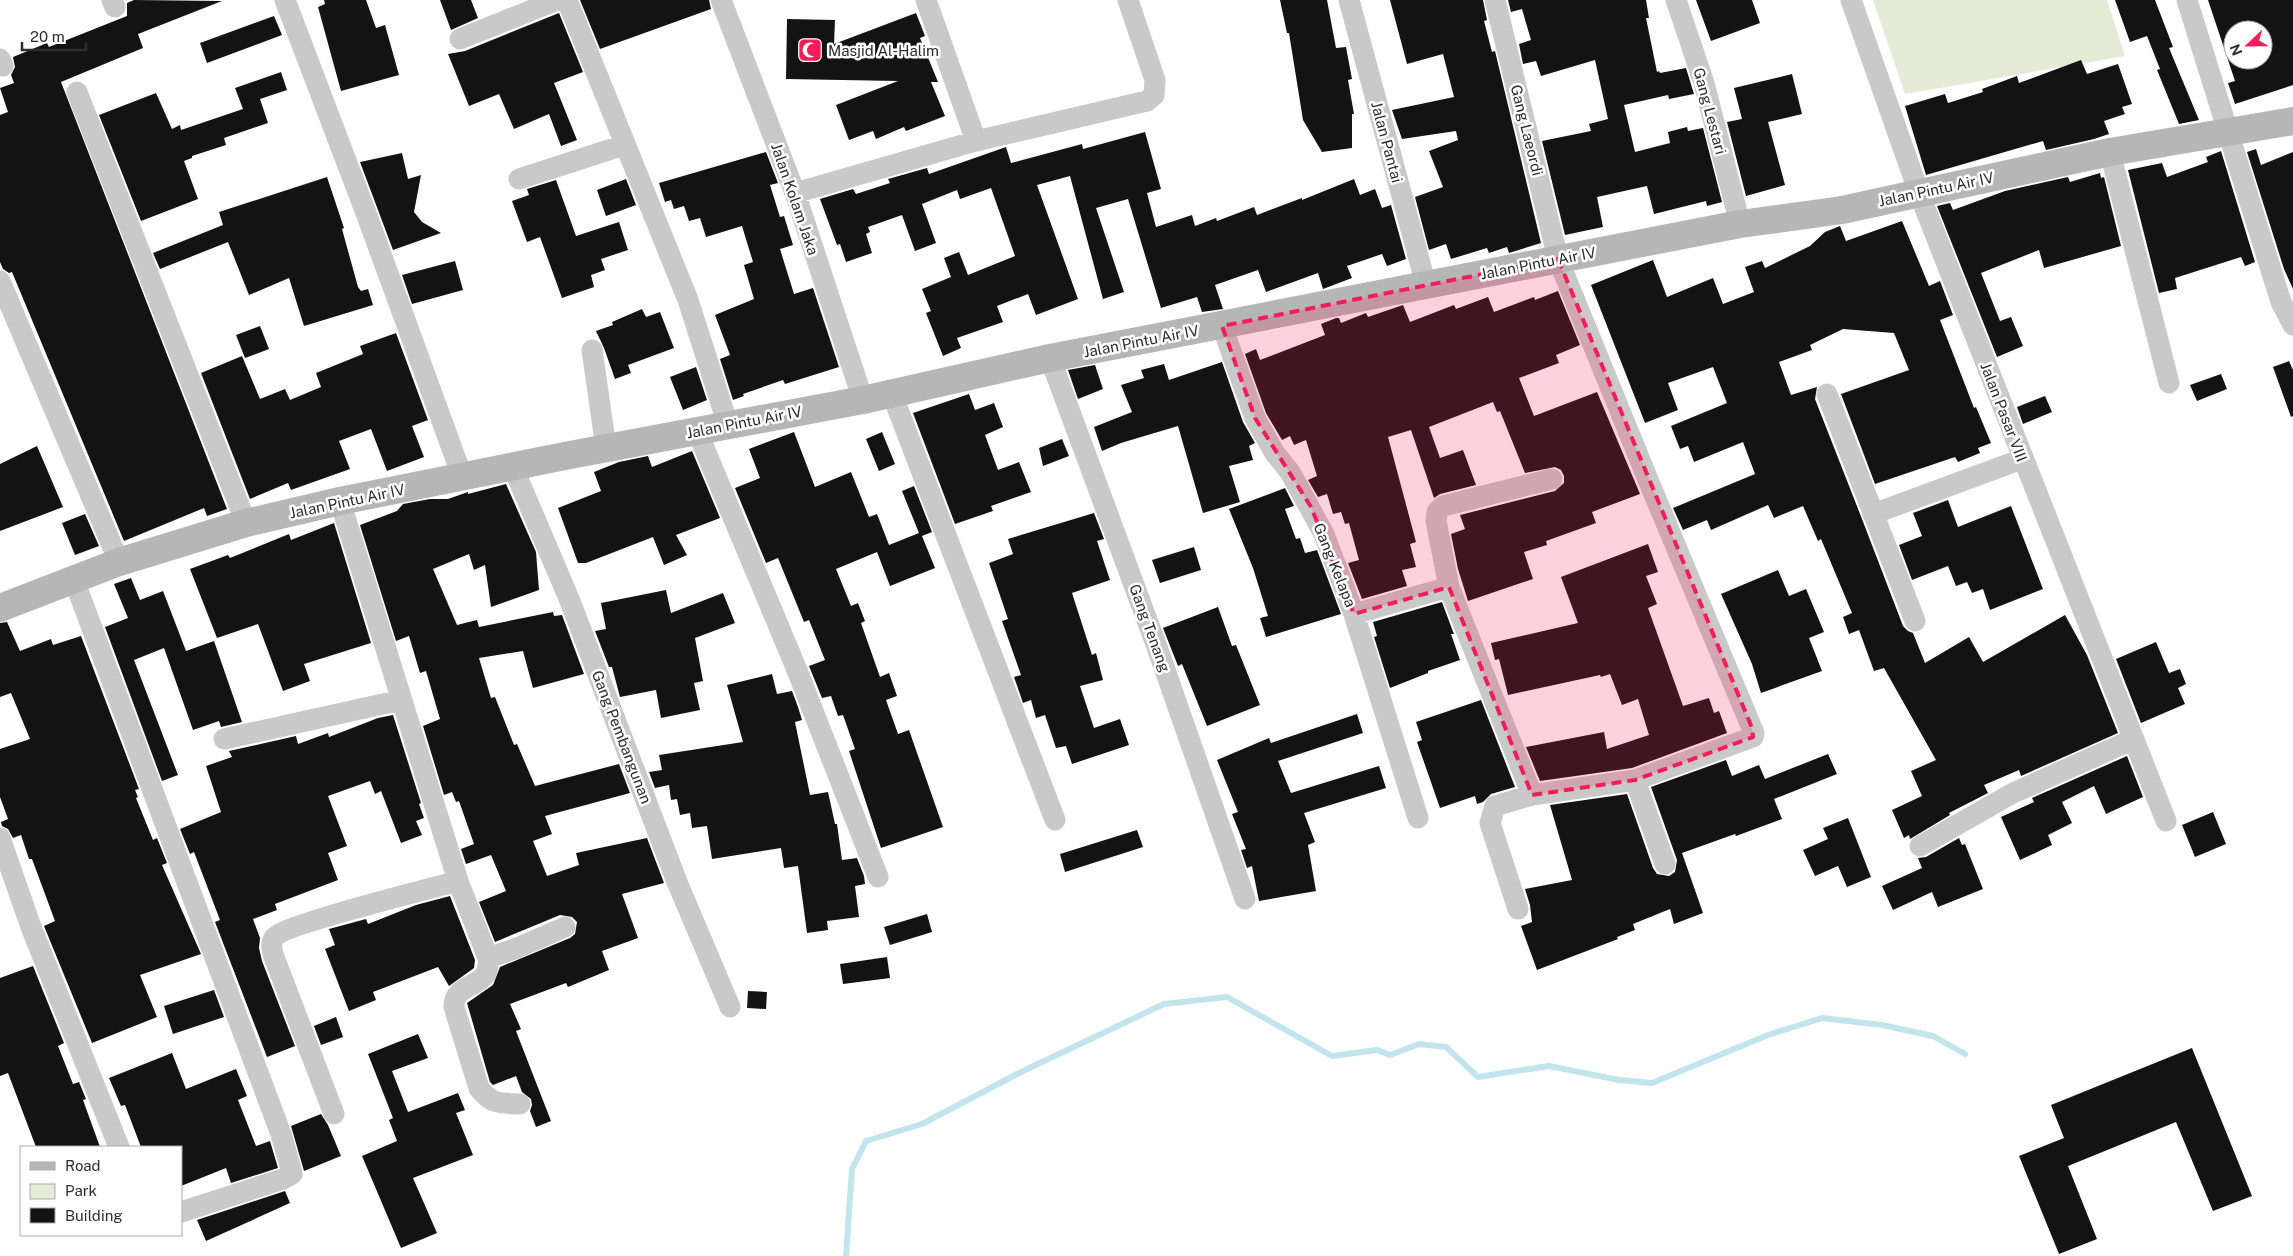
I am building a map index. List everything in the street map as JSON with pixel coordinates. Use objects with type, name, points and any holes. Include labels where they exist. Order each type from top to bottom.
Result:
[{"type":"main road","name":"Jalan Pintu Air IV","points":[[0,608],[119,562],[246,523],[462,476],[863,400],[1050,358],[1558,259],[1740,224],[1842,210],[2110,152],[2293,121]]},
{"type":"street","points":[[285,0],[366,213],[462,476]]},
{"type":"street","points":[[460,39],[557,0]]},
{"type":"street","points":[[567,0],[688,300],[728,425]]},
{"type":"street","name":"Jalan Kolam Jaka","points":[[721,0],[795,193],[863,400]]},
{"type":"street","points":[[926,0],[976,141]]},
{"type":"street","points":[[795,193],[976,141],[1147,101],[1154,95],[1155,80],[1128,0]]},
{"type":"street","name":"Jalan Pantai","points":[[1349,0],[1426,285]]},
{"type":"street","name":"Gang Laeordi","points":[[1495,0],[1558,259],[1650,487],[1754,733],[1752,737],[1635,780]]},
{"type":"street","name":"Gang Lestari","points":[[1676,0],[1704,83],[1740,224]]},
{"type":"street","name":"Jalan Pasar VIII","points":[[1851,0],[1918,193],[2166,822]]},
{"type":"street","points":[[2187,0],[2281,302],[2293,325]]},
{"type":"street","points":[[77,92],[246,523]]},
{"type":"street","points":[[519,179],[624,145]]},
{"type":"street","points":[[2110,152],[2169,383]]},
{"type":"street","points":[[0,281],[119,562]]},
{"type":"street","name":"Gang Kelapa","points":[[1222,326],[1255,418],[1274,452],[1290,472],[1311,507],[1324,534],[1354,614],[1418,818]]},
{"type":"street","points":[[592,350],[606,448]]},
{"type":"street","name":"Gang Tenang","points":[[1050,358],[1157,647],[1245,899]]},
{"type":"street","points":[[892,394],[1055,820]]},
{"type":"street","points":[[1827,394],[1915,622]]},
{"type":"street","points":[[697,431],[797,670],[878,877]]},
{"type":"street","points":[[1873,514],[2022,460]]},
{"type":"street","name":"Gang Pembangunan","points":[[512,467],[570,601],[677,882],[730,1007]]},
{"type":"street","points":[[1532,795],[1449,587],[1436,522],[1437,512],[1443,506],[1552,479]]},
{"type":"street","points":[[340,502],[458,881],[488,958],[489,967],[486,976],[457,993],[454,1006],[479,1088],[487,1100],[498,1103],[520,1104]]},
{"type":"street","points":[[74,580],[278,1124],[292,1174],[283,1179],[182,1212]]},
{"type":"street","points":[[1354,614],[1449,587]]},
{"type":"street","points":[[224,739],[402,700]]},
{"type":"street","points":[[1920,846],[2013,793],[2134,739]]},
{"type":"street","points":[[1518,908],[1490,823],[1495,806],[1532,795],[1635,780],[1665,864]]},
{"type":"street","points":[[0,838],[30,927],[119,1146]]},
{"type":"street","points":[[334,1114],[274,957],[271,947],[274,938],[281,932],[318,920],[458,881]]},
{"type":"street","points":[[488,958],[518,948],[565,927]]},
{"type":"highlighted area","points":[[1558,259],[1752,728],[1753,737],[1635,780],[1532,795],[1449,587],[1354,614],[1311,507],[1255,418],[1222,326]]},
{"type":"green space","points":[[1873,0],[2107,0],[2125,56],[1905,94]]},
{"type":"building","points":[[134,0],[222,1],[138,34],[143,48],[61,82],[227,509],[207,516],[204,508],[124,541],[12,272],[9,273],[3,269],[0,262],[0,115],[8,112],[0,88],[14,83],[11,75],[15,67],[13,57],[47,43],[49,47],[127,16],[127,3]]},
{"type":"building","points":[[324,0],[366,0],[376,28],[385,25],[399,75],[341,91],[318,7],[325,4]]},
{"type":"building","points":[[440,0],[471,0],[478,18],[451,30]]},
{"type":"building","points":[[580,0],[709,0],[711,9],[600,49]]},
{"type":"building","points":[[1280,0],[1327,0],[1336,48],[1346,47],[1352,79],[1348,80],[1354,114],[1352,114],[1352,148],[1322,152],[1303,120],[1289,33],[1287,33]]},
{"type":"building","points":[[1390,0],[1483,0],[1487,20],[1484,21],[1492,52],[1495,51],[1541,243],[1509,253],[1507,247],[1489,253],[1487,248],[1451,259],[1446,244],[1429,250],[1415,197],[1443,187],[1429,151],[1458,140],[1456,131],[1402,139],[1392,110],[1454,97],[1443,54],[1407,64]]},
{"type":"building","points":[[1508,0],[1646,0],[1649,18],[1646,18],[1657,72],[1686,68],[1694,94],[1669,99],[1668,95],[1624,105],[1635,152],[1670,143],[1668,132],[1687,127],[1688,131],[1703,128],[1722,202],[1707,206],[1706,201],[1654,214],[1647,186],[1597,197],[1603,227],[1565,235],[1542,141],[1591,131],[1589,124],[1608,119],[1595,60],[1541,76],[1536,61],[1523,64],[1519,44],[1531,40],[1522,9],[1511,12]]},
{"type":"building","points":[[1696,0],[1752,0],[1760,23],[1711,41]]},
{"type":"building","points":[[2115,0],[2155,0],[2173,47],[2169,48],[2199,120],[2179,124],[2157,70],[2160,69],[2147,36],[2130,42]]},
{"type":"building","points":[[2208,0],[2293,0],[2293,85],[2235,104],[2228,83],[2235,81],[2231,70],[2273,70],[2273,20],[2223,20],[2223,45]]},
{"type":"building","points":[[559,13],[583,72],[554,83],[577,140],[561,146],[549,114],[514,129],[499,94],[469,106],[448,54],[465,51]]},
{"type":"building","points":[[916,13],[925,36],[920,38],[938,82],[931,82],[945,116],[906,131],[904,127],[876,139],[873,131],[849,140],[836,105],[898,81],[786,79],[787,19],[835,20],[834,44]]},
{"type":"building","points":[[274,16],[282,35],[207,63],[200,43]]},
{"type":"building","points":[[2081,60],[2087,74],[2118,64],[2132,104],[2122,107],[2125,114],[2104,121],[2109,134],[2046,150],[2043,141],[1926,175],[1905,106],[1945,94],[1948,103],[1983,92],[1982,89],[2017,76],[2019,83]]},
{"type":"building","points":[[281,72],[287,90],[260,99],[268,123],[224,138],[226,145],[192,156],[192,158],[184,161],[198,199],[141,221],[99,115],[156,93],[172,129],[180,125],[181,130],[243,109],[235,88]]},
{"type":"building","points":[[1792,74],[1802,114],[1768,122],[1785,185],[1746,196],[1727,122],[1742,119],[1734,88]]},
{"type":"building","points":[[1145,132],[1161,189],[1147,193],[1156,227],[1192,215],[1195,226],[1216,218],[1217,221],[1254,207],[1257,215],[1302,198],[1302,200],[1354,179],[1360,195],[1375,189],[1382,208],[1391,205],[1406,259],[1387,266],[1382,254],[1347,266],[1352,278],[1323,289],[1318,273],[1266,292],[1258,270],[1215,285],[1223,309],[1202,312],[1197,297],[1161,308],[1128,199],[1096,208],[1124,292],[1103,299],[1070,176],[1037,185],[1078,299],[1036,315],[1028,294],[997,306],[1003,322],[957,338],[961,348],[943,356],[926,313],[931,311],[922,289],[951,277],[944,258],[959,252],[968,275],[1015,256],[991,188],[960,199],[957,190],[922,204],[936,243],[915,251],[902,215],[868,227],[870,232],[866,234],[872,253],[846,262],[840,244],[837,245],[820,199],[853,189],[856,194],[890,183],[888,179],[927,168],[929,174],[1006,147],[1011,163],[1082,144],[1083,149]]},
{"type":"building","points":[[2256,149],[2261,165],[2293,152],[2293,289],[2284,269],[2247,152]]},
{"type":"building","points":[[2221,151],[2255,262],[2245,266],[2241,257],[2175,278],[2177,289],[2159,293],[2128,170],[2162,163],[2167,177],[2208,162],[2206,157]]},
{"type":"building","points":[[766,152],[778,183],[770,185],[780,217],[784,216],[793,245],[780,249],[794,294],[813,288],[839,367],[785,384],[783,380],[743,394],[744,396],[733,400],[720,359],[730,355],[715,315],[754,299],[744,265],[753,262],[742,226],[706,237],[700,218],[689,221],[684,206],[674,209],[671,200],[665,202],[659,183]]},
{"type":"building","points":[[402,153],[408,179],[421,175],[414,212],[422,222],[441,233],[393,250],[360,162]]},
{"type":"building","points":[[2100,173],[2101,178],[2104,177],[2121,246],[2044,268],[2039,250],[1981,273],[2000,321],[2011,317],[2023,346],[1997,357],[1937,206],[1950,203],[1953,210],[2005,191],[2068,177],[2070,182]]},
{"type":"building","points":[[327,177],[344,228],[342,229],[358,287],[361,291],[368,289],[373,305],[304,326],[289,278],[249,295],[228,242],[160,269],[153,253],[223,225],[219,212]]},
{"type":"building","points":[[626,179],[636,205],[606,216],[597,190]]},
{"type":"building","points":[[556,180],[576,236],[619,222],[628,250],[601,259],[605,270],[591,275],[594,287],[562,298],[540,237],[527,242],[512,201],[529,195],[527,189]]},
{"type":"building","points":[[1902,221],[1929,286],[1940,281],[1953,315],[1940,320],[1974,408],[1976,407],[1991,443],[1978,448],[1980,453],[1958,462],[1955,457],[1875,484],[1841,394],[1909,370],[1894,333],[1843,329],[1810,345],[1812,350],[1779,362],[1791,395],[1817,387],[1815,399],[1903,626],[1913,633],[1925,663],[1969,637],[1983,662],[2065,615],[2087,655],[2118,733],[2021,776],[2019,770],[1984,785],[1988,793],[1949,813],[1950,815],[1910,839],[1909,835],[1904,838],[1892,810],[1922,796],[1911,771],[1936,760],[1884,668],[1874,671],[1859,630],[1849,634],[1843,617],[1852,613],[1821,539],[1818,541],[1803,506],[1774,518],[1768,505],[1711,530],[1707,520],[1683,530],[1673,508],[1755,474],[1743,442],[1694,462],[1688,446],[1680,449],[1671,426],[1727,403],[1713,367],[1668,383],[1678,410],[1645,423],[1591,285],[1653,260],[1667,297],[1713,278],[1723,304],[1754,292],[1745,267],[1762,261],[1765,268],[1810,246],[1825,232],[1840,226],[1846,241]]},
{"type":"building","points":[[455,261],[463,290],[412,304],[402,275]]},
{"type":"building","points":[[1558,291],[1580,345],[1556,355],[1559,363],[1519,378],[1534,416],[1597,392],[1640,494],[1592,512],[1596,523],[1546,541],[1547,545],[1524,552],[1533,579],[1468,601],[1458,569],[1451,534],[1465,529],[1460,515],[1555,491],[1564,483],[1564,476],[1561,470],[1555,467],[1525,473],[1500,411],[1497,412],[1493,402],[1429,427],[1440,458],[1463,450],[1476,485],[1440,494],[1434,498],[1411,430],[1388,437],[1416,542],[1410,544],[1416,567],[1402,570],[1407,586],[1362,599],[1348,563],[1359,560],[1349,523],[1345,524],[1341,512],[1333,514],[1327,494],[1318,497],[1308,480],[1317,476],[1306,440],[1294,445],[1290,436],[1282,440],[1266,413],[1245,354],[1256,349],[1260,360],[1325,335],[1321,324],[1336,318],[1339,318],[1341,323],[1366,313],[1368,317],[1403,305],[1410,322],[1454,305],[1456,309],[1488,297],[1494,312],[1534,297],[1535,300]]},
{"type":"building","points":[[642,309],[646,317],[660,312],[674,348],[628,365],[631,373],[615,379],[596,331],[613,325],[612,322]]},
{"type":"building","points":[[260,326],[269,349],[245,358],[236,335]]},
{"type":"building","points":[[396,333],[428,420],[412,426],[424,457],[387,471],[371,429],[339,441],[350,469],[291,490],[288,483],[250,499],[201,373],[242,356],[260,399],[285,389],[290,400],[321,387],[316,373],[363,354],[360,346]]},
{"type":"building","points":[[2289,361],[2293,370],[2293,416],[2291,417],[2273,367]]},
{"type":"building","points":[[1222,362],[1243,422],[1255,443],[1249,446],[1253,460],[1229,466],[1240,502],[1203,513],[1178,426],[1121,443],[1102,451],[1094,427],[1132,412],[1121,385],[1144,378],[1141,370],[1164,364],[1169,380]]},
{"type":"building","points":[[1095,365],[1103,389],[1078,399],[1068,370]]},
{"type":"building","points":[[696,367],[707,400],[683,410],[670,377]]},
{"type":"building","points":[[2221,374],[2227,389],[2197,401],[2190,385]]},
{"type":"building","points":[[969,394],[975,410],[994,403],[1003,427],[985,435],[998,470],[1019,462],[1031,492],[991,506],[993,511],[955,524],[913,413]]},
{"type":"building","points":[[2045,396],[2052,412],[2023,424],[2017,407]]},
{"type":"building","points":[[794,432],[815,487],[851,472],[869,517],[877,514],[889,545],[919,533],[902,491],[914,486],[932,532],[922,536],[935,568],[890,586],[877,552],[836,569],[851,606],[858,603],[865,621],[861,623],[880,677],[889,673],[897,696],[886,700],[898,734],[909,730],[943,827],[881,848],[849,751],[855,749],[843,715],[838,716],[831,696],[822,698],[809,666],[825,660],[809,620],[804,622],[778,558],[766,563],[735,488],[760,478],[749,449]]},
{"type":"building","points":[[882,432],[895,464],[879,471],[866,439]]},
{"type":"building","points":[[1062,439],[1069,456],[1043,466],[1039,448]]},
{"type":"building","points":[[37,446],[63,507],[0,531],[0,464]]},
{"type":"building","points":[[692,451],[720,518],[676,535],[687,555],[664,565],[653,537],[586,563],[578,563],[558,508],[601,491],[594,472],[619,462],[648,456],[652,467]]},
{"type":"building","points":[[506,484],[536,552],[539,590],[491,607],[485,565],[474,570],[469,554],[433,569],[457,625],[477,620],[479,627],[553,612],[554,616],[562,615],[584,674],[533,688],[523,651],[479,658],[491,698],[495,697],[514,745],[517,744],[535,786],[619,764],[630,793],[545,816],[552,834],[533,841],[547,876],[579,865],[576,853],[647,838],[664,883],[622,894],[638,938],[602,951],[609,970],[568,987],[566,983],[510,1004],[521,1029],[516,1031],[551,1121],[536,1127],[530,1111],[531,1099],[522,1092],[516,1076],[493,1085],[490,1082],[467,1003],[493,985],[500,967],[570,938],[575,934],[577,922],[572,917],[560,915],[495,942],[479,902],[506,891],[491,855],[466,864],[461,849],[474,844],[459,801],[456,802],[452,792],[444,795],[423,726],[440,719],[426,671],[420,673],[409,636],[396,641],[360,525],[397,511],[403,504],[430,499],[448,499],[468,492],[468,494]]},
{"type":"building","points":[[1285,488],[1294,506],[1285,509],[1296,539],[1300,538],[1305,553],[1317,550],[1341,614],[1266,637],[1260,618],[1268,616],[1253,568],[1229,509]]},
{"type":"building","points":[[1948,500],[1958,527],[2011,506],[2043,589],[1990,610],[1983,589],[1972,593],[1967,582],[1956,586],[1948,566],[1912,580],[1899,545],[1922,536],[1913,513]]},
{"type":"building","points":[[1094,513],[1104,539],[1097,541],[1110,580],[1072,593],[1092,655],[1096,653],[1103,680],[1080,686],[1094,728],[1120,719],[1129,745],[1072,764],[1066,746],[1056,748],[1045,715],[1036,718],[1031,700],[1023,703],[1014,677],[1021,675],[1002,621],[1008,619],[989,563],[1013,554],[1008,539]]},
{"type":"building","points":[[85,514],[99,546],[75,555],[62,523]]},
{"type":"building","points":[[334,523],[371,643],[304,664],[310,681],[283,691],[258,624],[217,638],[190,569],[228,555],[230,558],[289,534],[291,540]]},
{"type":"building","points":[[1648,544],[1658,572],[1646,576],[1657,604],[1648,608],[1683,706],[1709,698],[1714,713],[1719,711],[1727,733],[1632,768],[1540,781],[1526,747],[1604,732],[1607,749],[1649,735],[1638,699],[1622,705],[1610,674],[1508,695],[1499,659],[1495,660],[1491,643],[1578,623],[1561,577]]},
{"type":"building","points":[[1194,547],[1201,570],[1160,583],[1152,560]]},
{"type":"building","points":[[1778,570],[1789,596],[1806,589],[1824,632],[1809,638],[1822,671],[1761,693],[1752,664],[1721,594]]},
{"type":"building","points":[[131,578],[140,600],[163,591],[186,651],[214,641],[242,722],[221,727],[219,721],[193,730],[164,648],[134,660],[178,775],[162,781],[105,627],[128,618],[114,584]]},
{"type":"building","points":[[666,590],[671,613],[723,593],[735,623],[695,638],[703,681],[694,683],[700,710],[661,718],[656,690],[620,697],[612,667],[609,667],[595,631],[606,629],[601,603]]},
{"type":"building","points":[[1442,602],[1454,634],[1451,634],[1460,660],[1428,671],[1428,673],[1390,688],[1374,637],[1377,636],[1373,622]]},
{"type":"building","points":[[1218,607],[1232,646],[1236,645],[1260,705],[1207,726],[1182,664],[1178,666],[1163,628]]},
{"type":"building","points":[[7,622],[20,651],[51,639],[53,645],[81,636],[139,789],[135,790],[138,797],[136,798],[153,840],[157,838],[167,863],[162,865],[201,954],[140,975],[157,1017],[92,1043],[44,926],[55,921],[32,859],[29,859],[21,835],[13,838],[8,829],[2,826],[1,822],[8,819],[0,797],[0,749],[30,739],[11,693],[0,697],[0,623]]},
{"type":"building","points":[[2156,642],[2169,673],[2180,669],[2186,684],[2178,688],[2185,704],[2141,723],[2116,659]]},
{"type":"building","points":[[772,674],[777,694],[792,691],[798,707],[802,720],[795,722],[810,795],[828,792],[835,824],[837,824],[842,860],[857,858],[864,876],[865,884],[855,886],[859,917],[827,921],[828,930],[807,933],[798,866],[784,868],[781,848],[712,859],[707,826],[692,828],[690,813],[680,815],[677,799],[671,800],[669,785],[655,788],[649,772],[662,770],[659,755],[743,742],[727,685]]},
{"type":"building","points":[[1481,700],[1515,787],[1491,794],[1483,802],[1477,804],[1475,796],[1440,808],[1417,742],[1422,740],[1416,722]]},
{"type":"building","points":[[1357,714],[1363,733],[1278,761],[1291,793],[1379,766],[1386,788],[1304,813],[1315,842],[1308,845],[1316,891],[1259,901],[1252,866],[1247,868],[1241,850],[1246,849],[1232,814],[1238,812],[1217,760],[1269,738],[1271,743]]},
{"type":"building","points":[[393,715],[421,803],[419,804],[424,818],[416,821],[422,835],[401,843],[381,791],[375,794],[370,781],[328,796],[347,846],[328,853],[338,880],[275,904],[277,910],[253,919],[260,938],[259,948],[262,961],[295,1046],[267,1057],[215,922],[220,920],[194,852],[190,854],[180,829],[221,812],[206,766],[232,757],[229,751],[296,736],[298,744],[328,733],[329,737],[378,718]]},
{"type":"building","points":[[1828,754],[1837,774],[1774,799],[1782,819],[1682,853],[1703,913],[1674,924],[1670,909],[1633,924],[1635,930],[1617,937],[1618,939],[1537,970],[1521,926],[1532,922],[1530,905],[1525,889],[1572,880],[1550,805],[1627,794],[1653,868],[1657,874],[1669,876],[1675,872],[1677,860],[1651,787],[1726,760],[1732,776],[1759,765],[1765,779]]},
{"type":"building","points":[[2127,756],[2143,797],[2106,814],[2094,786],[2062,802],[2072,823],[2048,835],[2052,845],[2020,860],[2001,817],[2034,802],[2032,798]]},
{"type":"building","points":[[2213,812],[2226,844],[2195,857],[2182,825]]},
{"type":"building","points":[[1848,818],[1871,877],[1847,887],[1838,866],[1815,876],[1803,850],[1828,839],[1823,828]]},
{"type":"building","points":[[1137,830],[1143,847],[1065,872],[1060,854]]},
{"type":"building","points":[[1959,838],[1962,845],[1965,844],[1983,889],[1938,907],[1932,892],[1893,910],[1882,886],[1922,868],[1918,858],[1926,857]]},
{"type":"building","points":[[450,896],[475,960],[474,968],[449,986],[438,967],[373,992],[376,1000],[349,1011],[325,949],[335,945],[329,929],[366,919],[368,924],[416,905]]},
{"type":"building","points":[[927,914],[932,932],[890,945],[884,927]]},
{"type":"building","points":[[887,957],[890,978],[843,984],[840,964]]},
{"type":"building","points":[[33,966],[64,1043],[58,1046],[73,1084],[79,1082],[86,1099],[83,1100],[100,1146],[36,1146],[8,1073],[0,1076],[0,978]]},
{"type":"building","points":[[214,990],[224,1017],[173,1034],[164,1006]]},
{"type":"building","points":[[748,991],[767,992],[766,1009],[747,1008]]},
{"type":"building","points":[[336,1017],[343,1037],[321,1045],[314,1026]]},
{"type":"building","points":[[418,1034],[428,1058],[392,1071],[408,1112],[458,1093],[465,1110],[456,1113],[473,1155],[413,1178],[437,1233],[401,1248],[362,1156],[397,1141],[389,1120],[393,1118],[368,1054]]},
{"type":"building","points":[[2192,1048],[2252,1196],[2213,1211],[2176,1122],[2068,1166],[2097,1239],[2059,1254],[2019,1156],[2064,1138],[2051,1105]]},
{"type":"building","points":[[172,1053],[186,1089],[236,1069],[247,1096],[238,1100],[256,1146],[270,1141],[278,1168],[231,1183],[226,1168],[182,1186],[182,1146],[141,1146],[125,1105],[121,1106],[109,1078]]},
{"type":"building","points":[[321,1114],[328,1125],[341,1156],[304,1171],[291,1126]]},
{"type":"building","points":[[285,1191],[290,1203],[206,1241],[197,1220]]},
{"type":"waterway","points":[[846,1256],[852,1169],[866,1141],[922,1124],[1019,1073],[1164,1004],[1227,997],[1332,1056],[1377,1050],[1390,1055],[1419,1044],[1446,1047],[1478,1077],[1549,1066],[1619,1080],[1652,1083],[1768,1035],[1822,1018],[1882,1025],[1933,1036],[1965,1054]]},
{"type":"place","name":"Masjid Al-Halim","points":[[810,50]]}]
